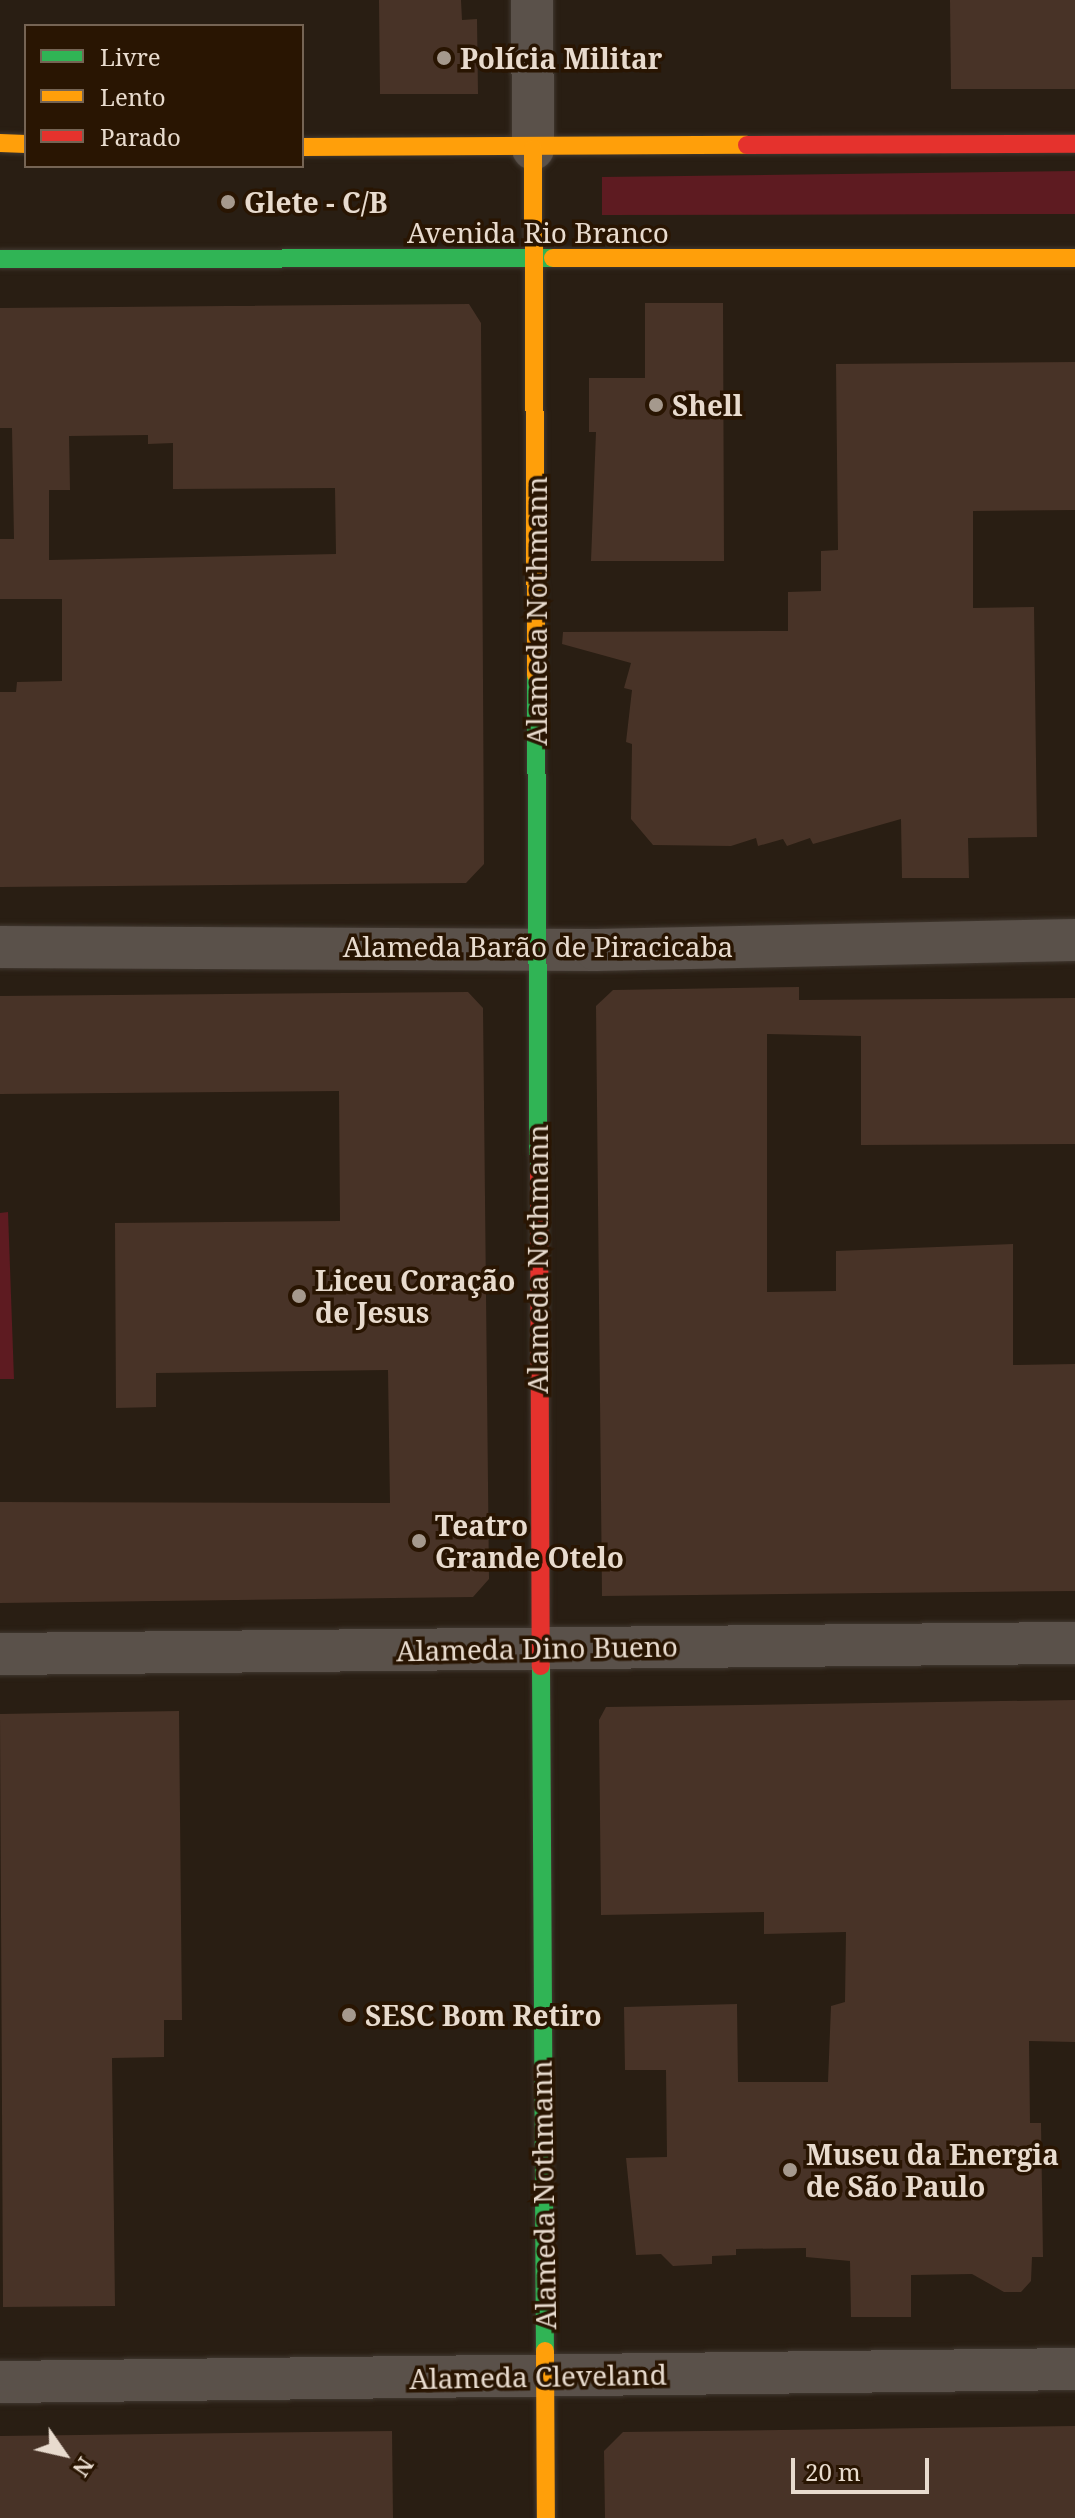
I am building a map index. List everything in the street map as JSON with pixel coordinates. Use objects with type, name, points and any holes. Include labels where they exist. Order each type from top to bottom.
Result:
[{"type":"street","name":"Alameda Nothmann","points":[[532,0],[537,1648],[546,2518]]},
{"type":"street","points":[[0,143],[24,144]]},
{"type":"street","points":[[304,147],[533,149],[1075,144]]},
{"type":"street","name":"Avenida Rio Branco","points":[[0,259],[1075,258]]},
{"type":"street","name":"Alameda Barão de Piracicaba","points":[[0,947],[537,947],[1075,940]]},
{"type":"street","name":"Alameda Dino Bueno","points":[[0,1654],[1075,1643]]},
{"type":"street","name":"Alameda Cleveland","points":[[0,2382],[1075,2369]]},
{"type":"shaded area","points":[[1075,171],[1075,214],[602,215],[602,177]]},
{"type":"shaded area","points":[[8,1212],[14,1379],[0,1379],[0,1213]]},
{"type":"building","points":[[379,0],[461,0],[462,20],[477,19],[478,94],[380,94]]},
{"type":"building","points":[[950,0],[1075,0],[1075,89],[951,89]]},
{"type":"building","points":[[645,303],[723,303],[724,561],[591,561],[596,432],[589,432],[589,378],[645,378]]},
{"type":"building","points":[[469,304],[481,323],[484,864],[466,883],[0,887],[0,692],[16,692],[17,682],[62,681],[62,599],[0,599],[0,539],[14,539],[12,428],[0,428],[0,308]],"holes":[[[148,435],[148,444],[173,443],[173,489],[335,488],[336,554],[49,560],[49,490],[70,490],[69,436]]]},
{"type":"building","points":[[1075,362],[1075,510],[973,511],[973,608],[1034,607],[1037,837],[968,838],[969,878],[902,878],[901,819],[813,844],[810,838],[787,846],[783,839],[758,846],[756,838],[731,846],[653,845],[631,819],[632,744],[626,742],[632,690],[624,688],[631,663],[562,644],[563,632],[788,631],[788,592],[821,591],[821,551],[838,550],[836,364]]},
{"type":"building","points":[[799,987],[799,1000],[1075,998],[1075,1144],[861,1145],[861,1036],[767,1034],[767,1292],[836,1291],[836,1251],[1013,1244],[1013,1365],[1075,1364],[1075,1591],[602,1596],[596,1006],[613,990]]},
{"type":"building","name":"Liceu Coração de Jesus","points":[[468,992],[483,1008],[489,1579],[473,1597],[0,1603],[0,1502],[390,1503],[388,1370],[156,1373],[156,1407],[116,1408],[115,1223],[340,1221],[339,1091],[0,1094],[0,996]]},
{"type":"building","points":[[1075,1700],[1075,2042],[1029,2041],[1030,2123],[1041,2123],[1043,2257],[1032,2257],[1031,2281],[1021,2292],[1004,2292],[972,2274],[911,2275],[911,2317],[851,2317],[850,2261],[806,2257],[806,2248],[736,2249],[736,2255],[712,2256],[712,2264],[673,2266],[661,2254],[636,2255],[626,2158],[667,2157],[666,2070],[625,2070],[624,2007],[737,2004],[738,2082],[828,2082],[831,2006],[845,2002],[846,1932],[764,1934],[764,1912],[601,1915],[599,1720],[606,1707]]},
{"type":"building","points":[[179,1711],[182,2020],[164,2020],[164,2057],[112,2058],[115,2306],[3,2307],[0,1714]]},
{"type":"building","points":[[1075,2426],[1075,2518],[605,2518],[604,2451],[623,2432]]},
{"type":"building","points":[[392,2431],[393,2518],[0,2518],[0,2436]]},
{"type":"traffic: fast","points":[[0,259],[553,258]]},
{"type":"traffic: fast","points":[[536,675],[539,1170]]},
{"type":"traffic: fast","points":[[541,1666],[545,2351]]},
{"type":"traffic: slow","points":[[0,143],[24,144]]},
{"type":"traffic: slow","points":[[304,147],[747,145]]},
{"type":"traffic: slow","points":[[533,149],[536,675]]},
{"type":"traffic: slow","points":[[553,258],[1075,258]]},
{"type":"traffic: slow","points":[[545,2351],[546,2518]]},
{"type":"traffic: jam","points":[[747,145],[1075,144]]},
{"type":"traffic: jam","points":[[539,1170],[541,1666]]},
{"type":"place","name":"Polícia Militar","points":[[444,58]]},
{"type":"place","name":"Glete - C/B","points":[[228,202]]},
{"type":"place","name":"Shell","points":[[656,405]]},
{"type":"place","name":"Liceu Coração de Jesus","points":[[299,1296]]},
{"type":"place","name":"Teatro Grande Otelo","points":[[419,1541]]},
{"type":"place","name":"SESC Bom Retiro","points":[[349,2015]]},
{"type":"place","name":"Museu da Energia de São Paulo","points":[[790,2170]]}]
